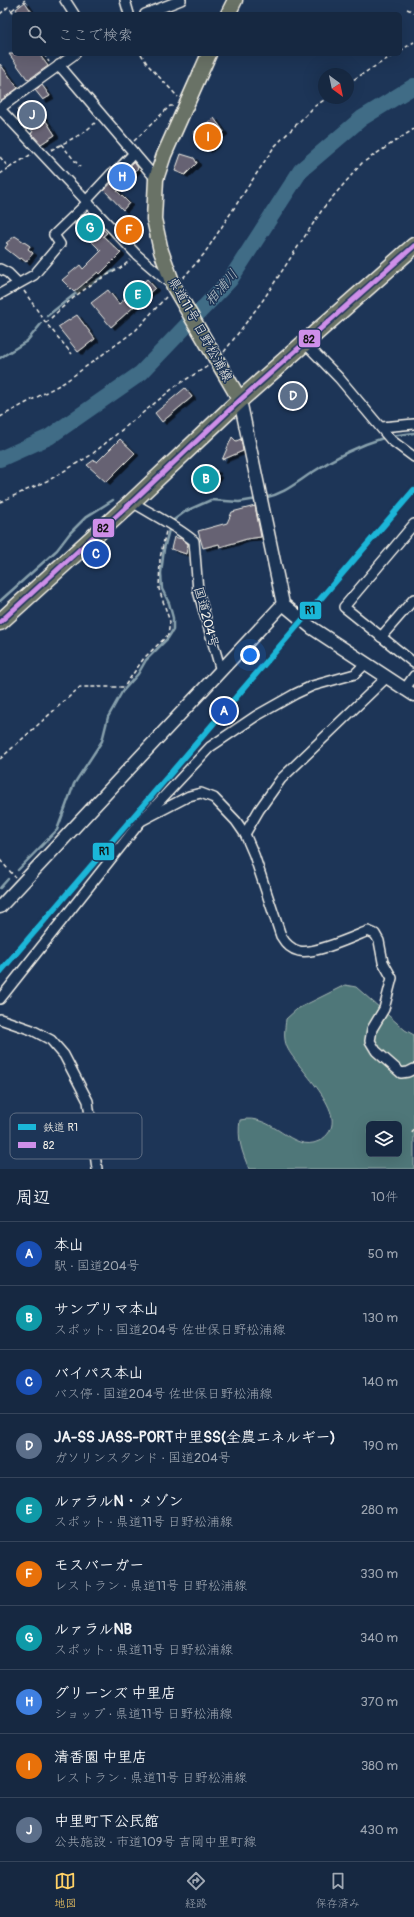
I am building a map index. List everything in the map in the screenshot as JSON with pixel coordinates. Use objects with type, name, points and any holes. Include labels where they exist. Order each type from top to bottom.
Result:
[{"type":"highway","points":[[0,622],[132,502],[240,400],[414,246]]},
{"type":"main road","points":[[229,12],[235,0]]},
{"type":"main road","name":"県道11号 日野松浦線","points":[[208,56],[164,155],[156,179],[154,219],[160,251],[174,287],[240,400]]},
{"type":"street","points":[[65,0],[73,12]]},
{"type":"street","points":[[125,0],[128,12]]},
{"type":"street","points":[[150,12],[180,0]]},
{"type":"street","points":[[72,56],[0,109],[137,255],[174,287]]},
{"type":"street","points":[[59,65],[156,179]]},
{"type":"street","points":[[0,294],[34,275],[60,244],[54,235],[112,173],[115,173],[132,150]]},
{"type":"street","points":[[0,269],[8,273],[18,283]]},
{"type":"street","points":[[305,342],[391,440],[414,457]]},
{"type":"street","points":[[240,400],[283,604],[312,628],[409,692],[414,676]]},
{"type":"street","points":[[382,428],[414,424]]},
{"type":"street","name":"国道204号","points":[[132,502],[168,524],[178,528],[194,541],[198,591],[221,671]]},
{"type":"street","points":[[414,524],[344,607],[414,663]]},
{"type":"street","points":[[382,637],[414,599]]},
{"type":"street","points":[[0,907],[283,604]]},
{"type":"street","points":[[0,999],[141,821],[210,747],[256,716],[295,694],[312,686],[355,674],[365,664]]},
{"type":"street","points":[[246,834],[259,810],[281,779],[386,678]]},
{"type":"street","points":[[141,821],[189,796],[200,793],[214,798],[246,834],[281,936],[287,945],[300,952],[321,949],[368,931],[375,934],[379,941],[383,962],[392,978],[384,1009],[372,1029],[370,1041],[376,1051],[401,1072],[408,1072],[414,1069]]},
{"type":"street","points":[[0,1019],[32,1030],[51,1040],[64,1055],[88,1101],[90,1113]]},
{"type":"street","points":[[96,1159],[97,1169]]},
{"type":"path","points":[[0,14],[8,7],[12,10],[25,0]]},
{"type":"path","points":[[407,9],[414,12]]},
{"type":"path","points":[[402,50],[414,42]]},
{"type":"path","points":[[142,56],[148,65],[186,106]]},
{"type":"path","points":[[354,79],[392,56]]},
{"type":"path","points":[[0,417],[65,382],[136,330],[204,254],[274,147],[318,104]]},
{"type":"path","points":[[132,150],[170,106],[186,106]]},
{"type":"path","points":[[0,174],[40,152],[83,133],[103,116]]},
{"type":"path","points":[[0,502],[49,480],[91,455],[177,385],[218,360],[263,300],[324,207],[362,162],[414,129]]},
{"type":"path","points":[[61,144],[80,167]]},
{"type":"path","points":[[0,157],[9,168]]},
{"type":"path","points":[[46,323],[61,308],[101,278],[119,271],[137,255]]},
{"type":"path","points":[[18,283],[46,323],[72,354]]},
{"type":"path","points":[[0,760],[80,687],[124,686],[144,658],[168,635],[170,622],[159,589],[160,558],[168,524]]},
{"type":"path","points":[[0,860],[22,884]]},
{"type":"path","points":[[412,1133],[414,1129]]},
{"type":"green space","points":[[345,985],[356,987],[405,1030],[414,1035],[414,1169],[249,1169],[241,1145],[239,1133],[240,1120],[252,1119],[262,1122],[291,1138],[309,1144],[319,1141],[329,1132],[332,1120],[329,1107],[321,1094],[287,1047],[285,1040],[286,1019],[297,1009]]},
{"type":"building","points":[[25,2],[32,12],[18,12],[16,9]]},
{"type":"building","points":[[9,54],[12,54],[12,56],[40,56],[48,66],[28,80]]},
{"type":"building","points":[[0,64],[18,88],[0,101]]},
{"type":"building","points":[[42,85],[50,96],[43,100],[35,90]]},
{"type":"building","points":[[28,102],[30,104],[34,102],[55,135],[41,144],[31,133],[33,132],[17,110]]},
{"type":"building","points":[[214,118],[224,132],[214,140],[216,143],[207,150],[193,133]]},
{"type":"building","points":[[181,154],[194,158],[197,163],[185,175],[175,171]]},
{"type":"building","points":[[134,162],[138,168],[117,191],[129,203],[123,210],[104,190]]},
{"type":"building","points":[[85,213],[107,233],[103,236],[121,253],[100,274],[98,272],[74,292],[62,280],[80,265],[83,269],[101,251],[74,224]]},
{"type":"building","points":[[124,222],[130,228],[132,226],[138,232],[132,240],[118,226]]},
{"type":"building","points":[[15,236],[30,246],[28,249],[33,253],[26,262],[21,258],[19,259],[5,248],[8,244],[6,243]]},
{"type":"building","points":[[147,279],[155,288],[111,327],[91,303],[108,290],[119,304]]},
{"type":"building","points":[[77,315],[95,339],[78,352],[58,327]]},
{"type":"building","points":[[185,388],[192,397],[162,422],[155,413]]},
{"type":"building","points":[[232,437],[236,441],[241,439],[243,451],[222,460]]},
{"type":"building","points":[[120,439],[135,453],[106,482],[87,465],[94,460],[97,462]]},
{"type":"building","points":[[207,467],[217,471],[215,474],[218,475],[213,483],[204,489],[195,483],[202,471],[204,472]]},
{"type":"building","points":[[255,506],[261,537],[247,539],[220,547],[219,544],[203,548],[198,531],[227,523],[232,512]]},
{"type":"building","points":[[174,537],[182,539],[188,544],[186,554],[171,549]]},
{"type":"waterway","name":"相浦川","points":[[0,459],[49,437],[141,373],[230,280],[301,170],[362,118],[414,86]]},
{"type":"waterway","points":[[47,316],[84,287],[115,270]]},
{"type":"waterway","points":[[0,358],[27,341],[41,324]]},
{"type":"waterway","points":[[390,436],[414,433]]},
{"type":"waterway","points":[[264,498],[284,491],[330,461],[386,437]]},
{"type":"waterway","points":[[18,870],[57,830],[74,784],[102,741],[108,717],[122,692],[138,674],[146,660],[168,638],[173,630],[173,618],[169,603],[162,589],[161,573],[164,549],[171,522],[186,511],[211,500],[239,502],[257,499]]},
{"type":"waterway","points":[[0,601],[57,550],[70,533],[86,517],[113,500]]},
{"type":"waterway","points":[[0,888],[8,879]]},
{"type":"rail line","name":"R1","points":[[0,972],[414,490]]},
{"type":"transit line","name":"82","points":[[0,622],[132,502],[240,400],[414,246]]},
{"type":"place","name":"中里町下公民館","points":[[32,115]]},
{"type":"place","name":"清香園 中里店","points":[[208,137]]},
{"type":"place","name":"グリーンズ 中里店","points":[[122,177]]},
{"type":"place","name":"ルァラルNB","points":[[90,228]]},
{"type":"place","name":"モスバーガー","points":[[129,230]]},
{"type":"place","name":"ルァラルN・メゾン","points":[[138,295]]},
{"type":"place","name":"JA-SS JASS-PORT中里SS(全農エネルギー)","points":[[293,396]]},
{"type":"place","name":"サンプリマ本山","points":[[206,479]]},
{"type":"place","name":"バイパス本山","points":[[96,554]]},
{"type":"place","name":"本山","points":[[224,711]]}]
